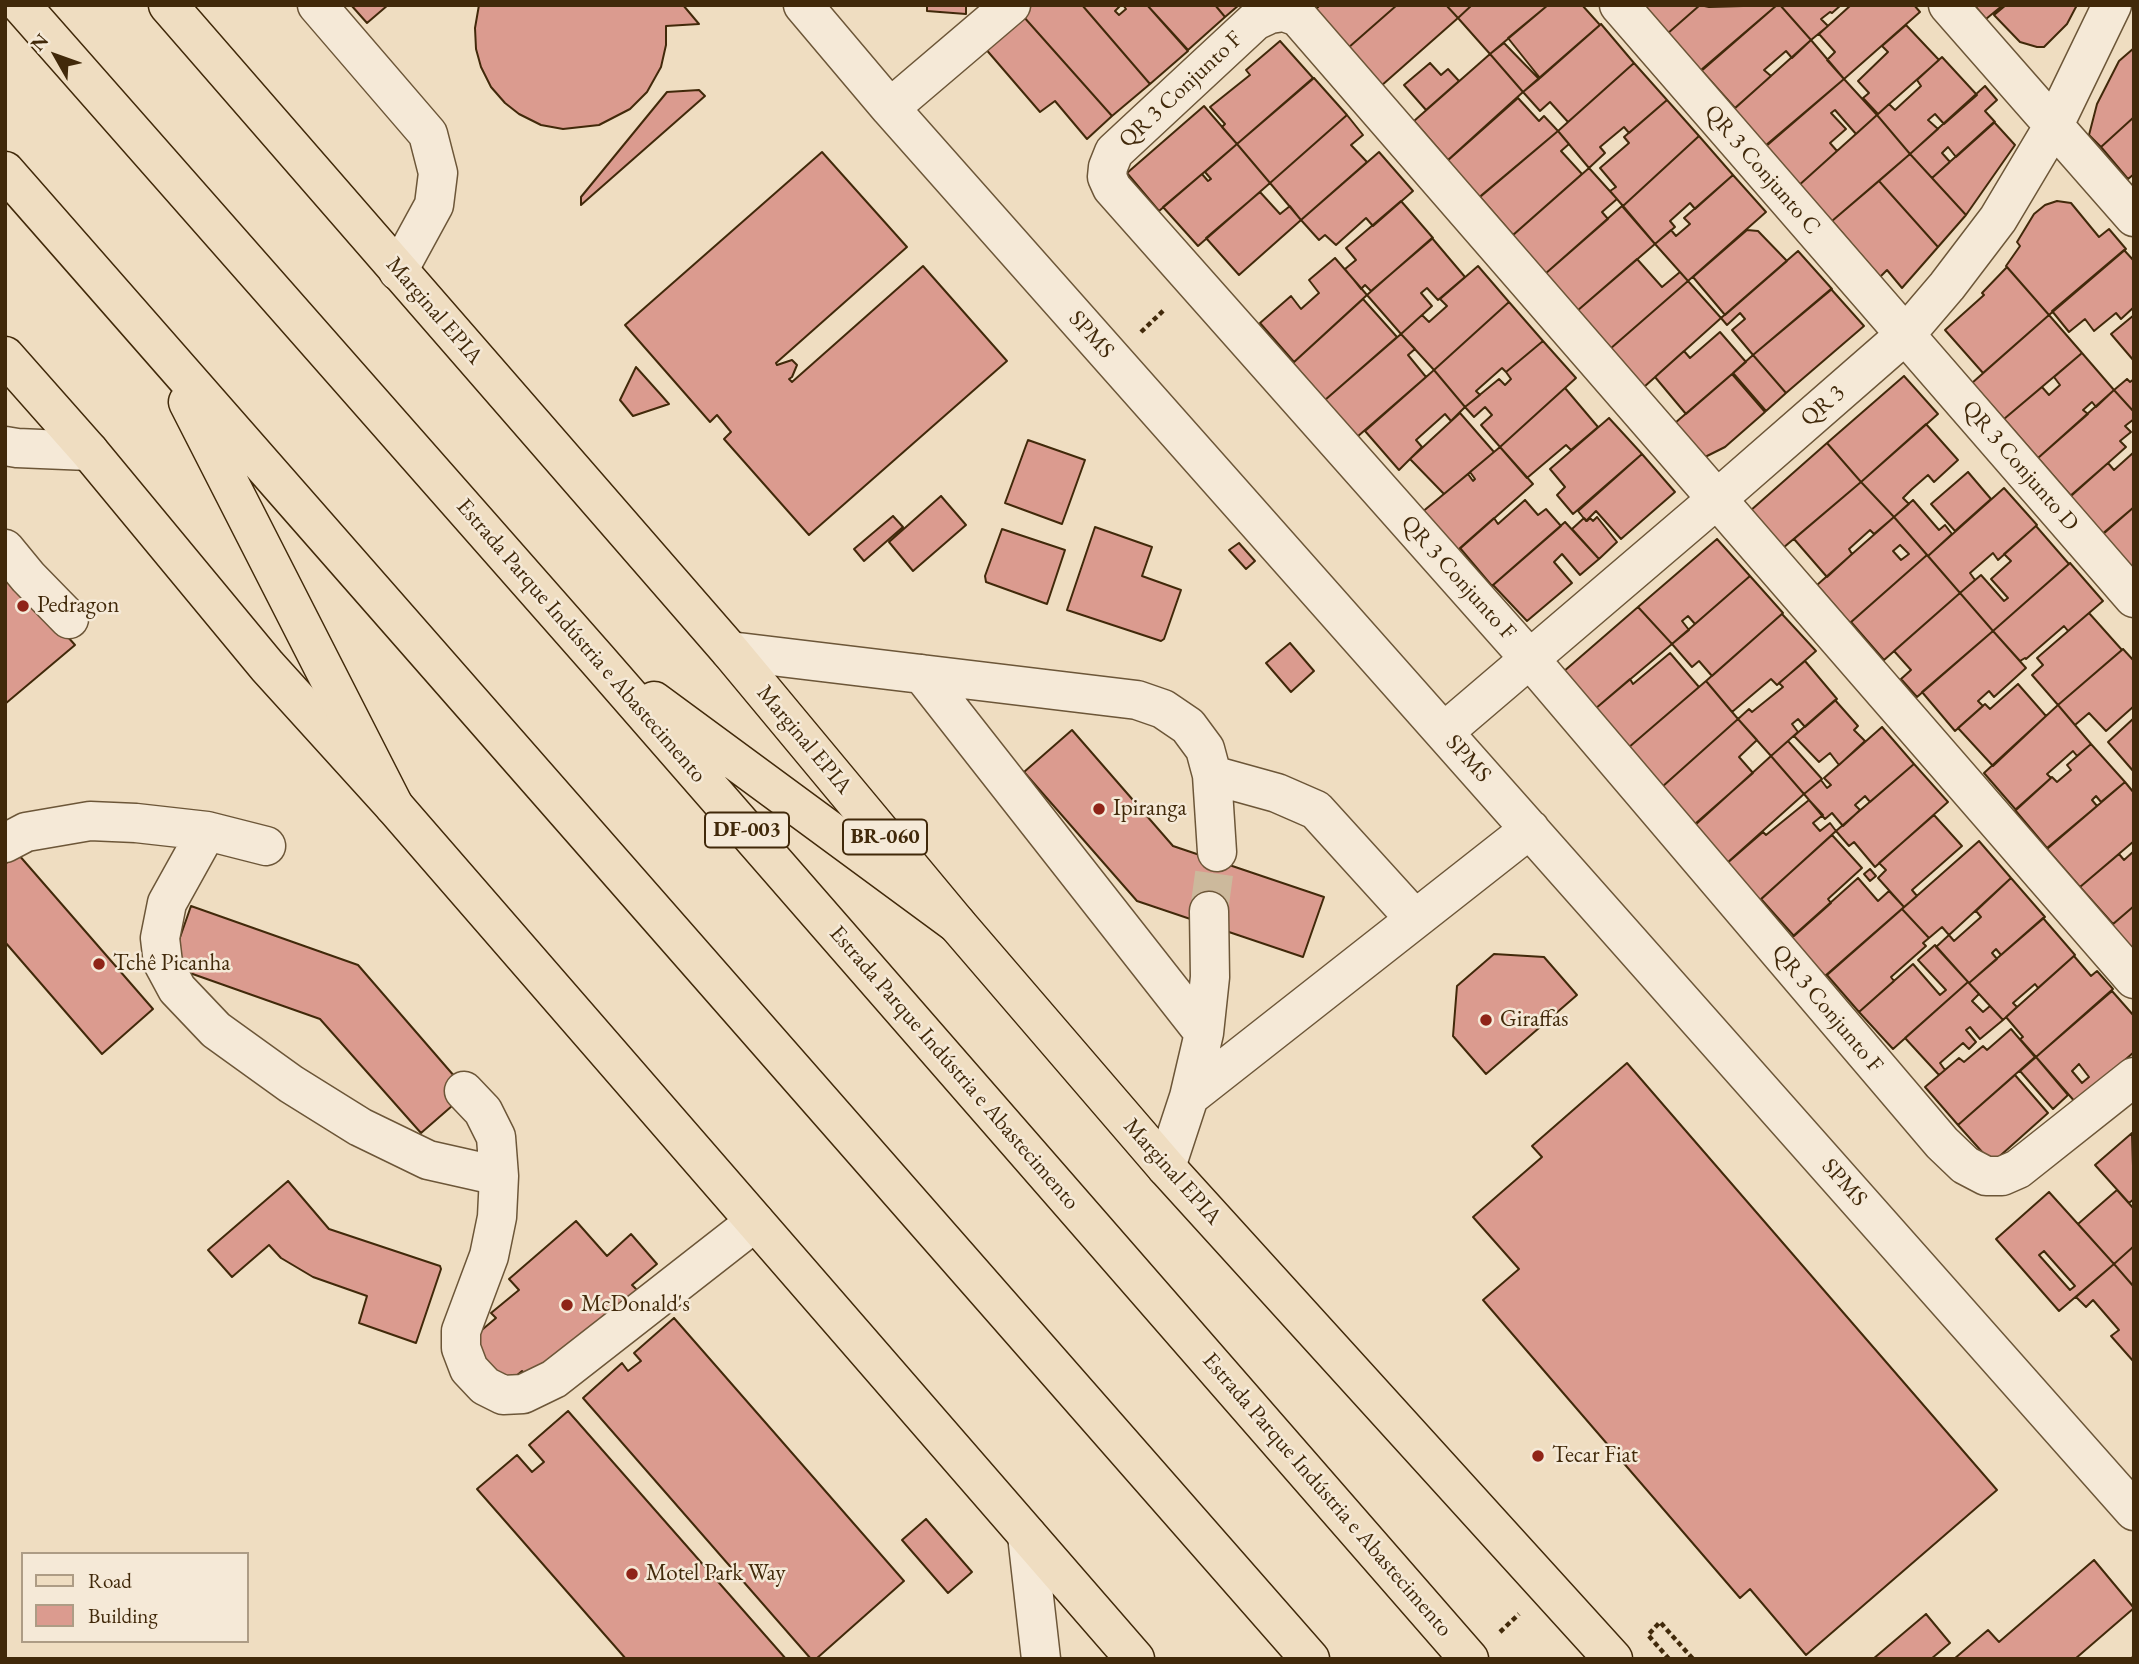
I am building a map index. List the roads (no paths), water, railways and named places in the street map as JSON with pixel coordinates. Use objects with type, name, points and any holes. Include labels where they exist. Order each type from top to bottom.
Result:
[{"type":"main road","name":"Estrada Parque Indústria e Abastecimento","points":[[20,5],[597,659],[1469,1659]]},
{"type":"main road","name":"Marginal EPIA","points":[[168,5],[730,651],[957,924],[1166,1167],[1613,1659]]},
{"type":"main road","points":[[5,171],[1310,1659]]},
{"type":"main road","points":[[161,351],[394,807]]},
{"type":"main road","points":[[5,356],[89,451],[267,666],[394,807],[1135,1659]]},
{"type":"main road","points":[[597,659],[957,924]]},
{"type":"street","points":[[317,5],[428,134],[438,173],[434,205],[398,271]]},
{"type":"street","name":"SPMS","points":[[803,5],[890,108],[2134,1511]]},
{"type":"street","points":[[890,108],[1012,5]]},
{"type":"street","name":"QR 3 Conjunto C","points":[[1619,5],[1906,334]]},
{"type":"street","points":[[1948,5],[2134,217]]},
{"type":"street","name":"QR 3","points":[[1444,732],[1906,334],[1998,219],[2054,124],[2112,5]]},
{"type":"street","name":"QR 3 Conjunto F","points":[[2134,979],[1298,17],[1284,12],[1269,14],[1255,21],[1114,152],[1107,177],[1112,188],[1528,658],[1942,1143],[1965,1165],[1986,1176],[2002,1175],[2018,1169],[2134,1077]]},
{"type":"street","name":"QR 3 Conjunto D","points":[[1906,334],[2134,598]]},
{"type":"street","points":[[5,446],[89,451]]},
{"type":"street","points":[[5,549],[69,619]]},
{"type":"street","points":[[730,651],[1137,700],[1163,709],[1188,726],[1205,749],[1212,775],[1217,852]]},
{"type":"street","points":[[922,674],[1204,1033]]},
{"type":"street","points":[[1212,775],[1276,793],[1317,810],[1415,919]]},
{"type":"street","points":[[5,843],[26,832],[90,821],[207,831],[266,846]]},
{"type":"street","points":[[1189,1097],[1530,829]]},
{"type":"street","points":[[207,831],[167,903],[160,938],[163,963],[177,989],[216,1030],[291,1084],[360,1127],[428,1160],[499,1176]]},
{"type":"street","points":[[1166,1167],[1189,1097],[1204,1033],[1210,977],[1209,911]]},
{"type":"street","points":[[464,1091],[483,1111],[496,1138],[499,1176],[497,1217],[489,1256],[461,1331],[461,1348],[469,1370],[485,1386],[503,1395],[523,1394],[554,1379],[755,1222]]},
{"type":"street","points":[[1027,1535],[1041,1659]]},
{"type":"tunnel","points":[[1209,911],[1217,852]]},
{"type":"place","name":"Pedragon","points":[[23,606]]},
{"type":"place","name":"Ipiranga","points":[[1099,809]]},
{"type":"place","name":"Tchê Picanha","points":[[99,964]]},
{"type":"place","name":"Giraffas","points":[[1486,1020]]},
{"type":"place","name":"McDonald's","points":[[567,1305]]},
{"type":"place","name":"Tecar Fiat","points":[[1538,1456]]},
{"type":"place","name":"Motel Park Way","points":[[632,1574]]}]
